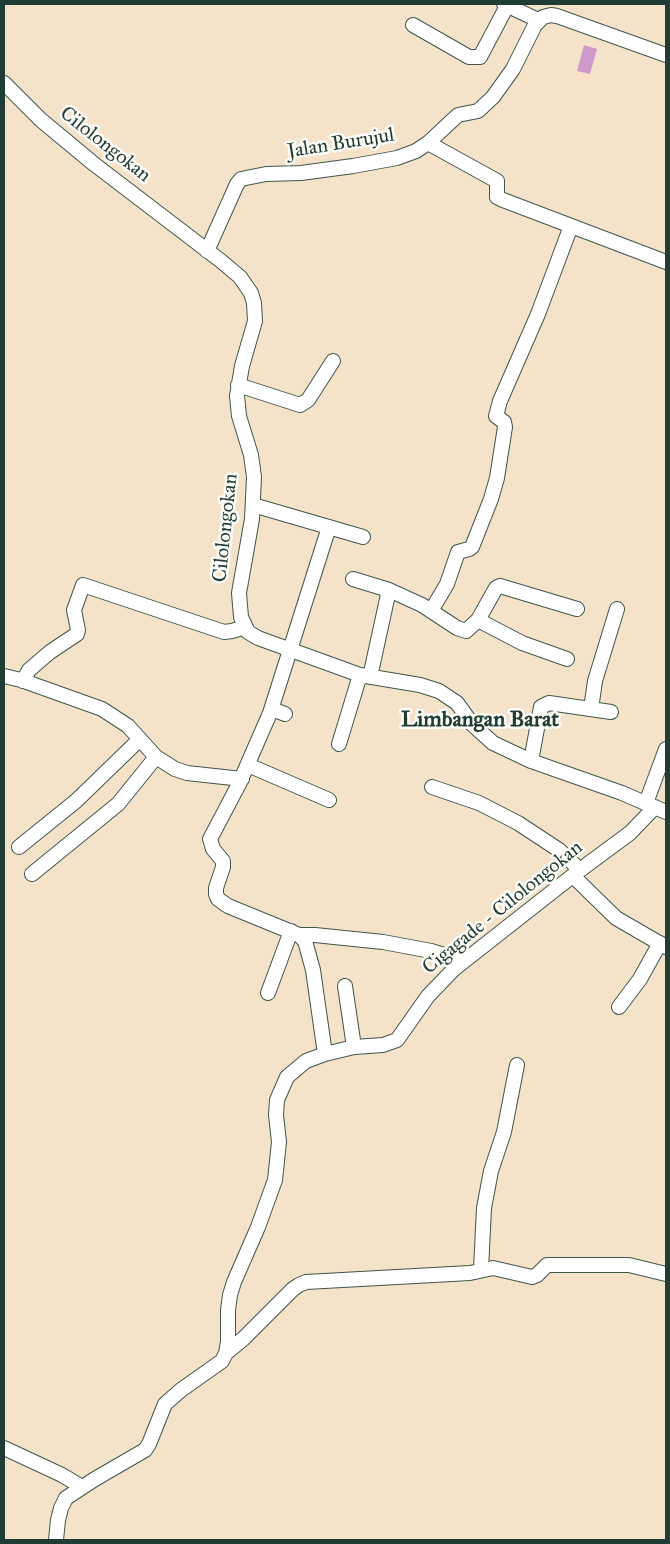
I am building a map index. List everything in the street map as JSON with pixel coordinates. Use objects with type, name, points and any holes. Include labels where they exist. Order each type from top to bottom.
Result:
[{"type":"street","points":[[413,25],[469,57],[480,57],[506,5],[538,20],[547,16],[557,16],[666,55]]},
{"type":"street","name":"Jalan Burujul","points":[[207,251],[239,180],[244,177],[301,173],[397,158],[428,144],[458,115],[478,111],[493,97],[513,69],[538,20]]},
{"type":"street","name":"Cilolongokan","points":[[4,83],[56,133],[221,261],[246,284],[251,293],[254,303],[255,320],[238,385],[238,416],[253,466],[253,505],[239,593],[241,617],[245,627]]},
{"type":"street","points":[[428,144],[497,181],[496,194],[499,199],[666,262]]},
{"type":"street","points":[[431,610],[449,580],[458,552],[472,547],[491,499],[497,478],[505,428],[504,422],[496,416],[500,401],[538,314],[571,226]]},
{"type":"street","points":[[238,385],[300,405],[308,400],[333,361]]},
{"type":"street","points":[[253,505],[363,537]]},
{"type":"street","points":[[329,528],[291,650],[278,711],[210,839],[213,849],[221,858],[223,864],[216,894],[218,899],[228,906],[295,933],[383,942],[431,951],[463,961]]},
{"type":"street","points":[[353,579],[389,590],[431,610],[457,628],[466,631],[478,620],[496,588],[500,586],[577,609]]},
{"type":"street","points":[[22,681],[31,668],[50,652],[77,634],[74,610],[83,585],[224,632],[232,632],[245,627],[248,632],[258,638],[365,676],[420,685],[438,691],[457,703],[472,724],[493,743],[531,760],[656,807],[666,749]]},
{"type":"street","points":[[339,744],[365,676],[389,590]]},
{"type":"street","points":[[590,709],[596,681],[617,610]]},
{"type":"street","points":[[478,620],[522,643],[567,659]]},
{"type":"street","points":[[4,676],[102,709],[128,726],[156,757],[175,770],[242,779]]},
{"type":"street","points":[[531,760],[541,706],[549,703],[611,712]]},
{"type":"street","points":[[19,847],[76,801],[140,739]]},
{"type":"street","points":[[32,874],[114,808],[156,757]]},
{"type":"street","points":[[248,765],[328,800]]},
{"type":"street","points":[[432,787],[479,802],[518,823],[559,850],[616,918],[663,945],[619,1007]]},
{"type":"street","name":"Cigagade - Cilolongokan","points":[[226,1353],[230,1295],[275,1180],[279,1142],[276,1115],[277,1100],[287,1077],[306,1061],[326,1054],[354,1047],[383,1046],[396,1040],[428,996],[463,961],[630,833],[656,807]]},
{"type":"street","points":[[268,993],[295,933]]},
{"type":"street","points":[[295,933],[305,941],[313,970],[326,1054]]},
{"type":"street","points":[[345,986],[354,1047]]},
{"type":"street","points":[[481,1270],[484,1208],[492,1166],[504,1132],[517,1065]]},
{"type":"street","points":[[56,1540],[61,1508],[66,1498],[145,1450],[150,1444],[165,1404],[181,1390],[222,1361],[226,1353],[300,1284],[306,1282],[498,1269],[532,1277],[537,1275],[547,1265],[622,1264],[666,1274]]},
{"type":"street","points":[[4,1448],[62,1475],[82,1487]]},
{"type":"building","points":[[584,45],[597,49],[590,74],[577,71]]},
{"type":"district","name":"Limbangan Barat","points":[[480,721]]}]
